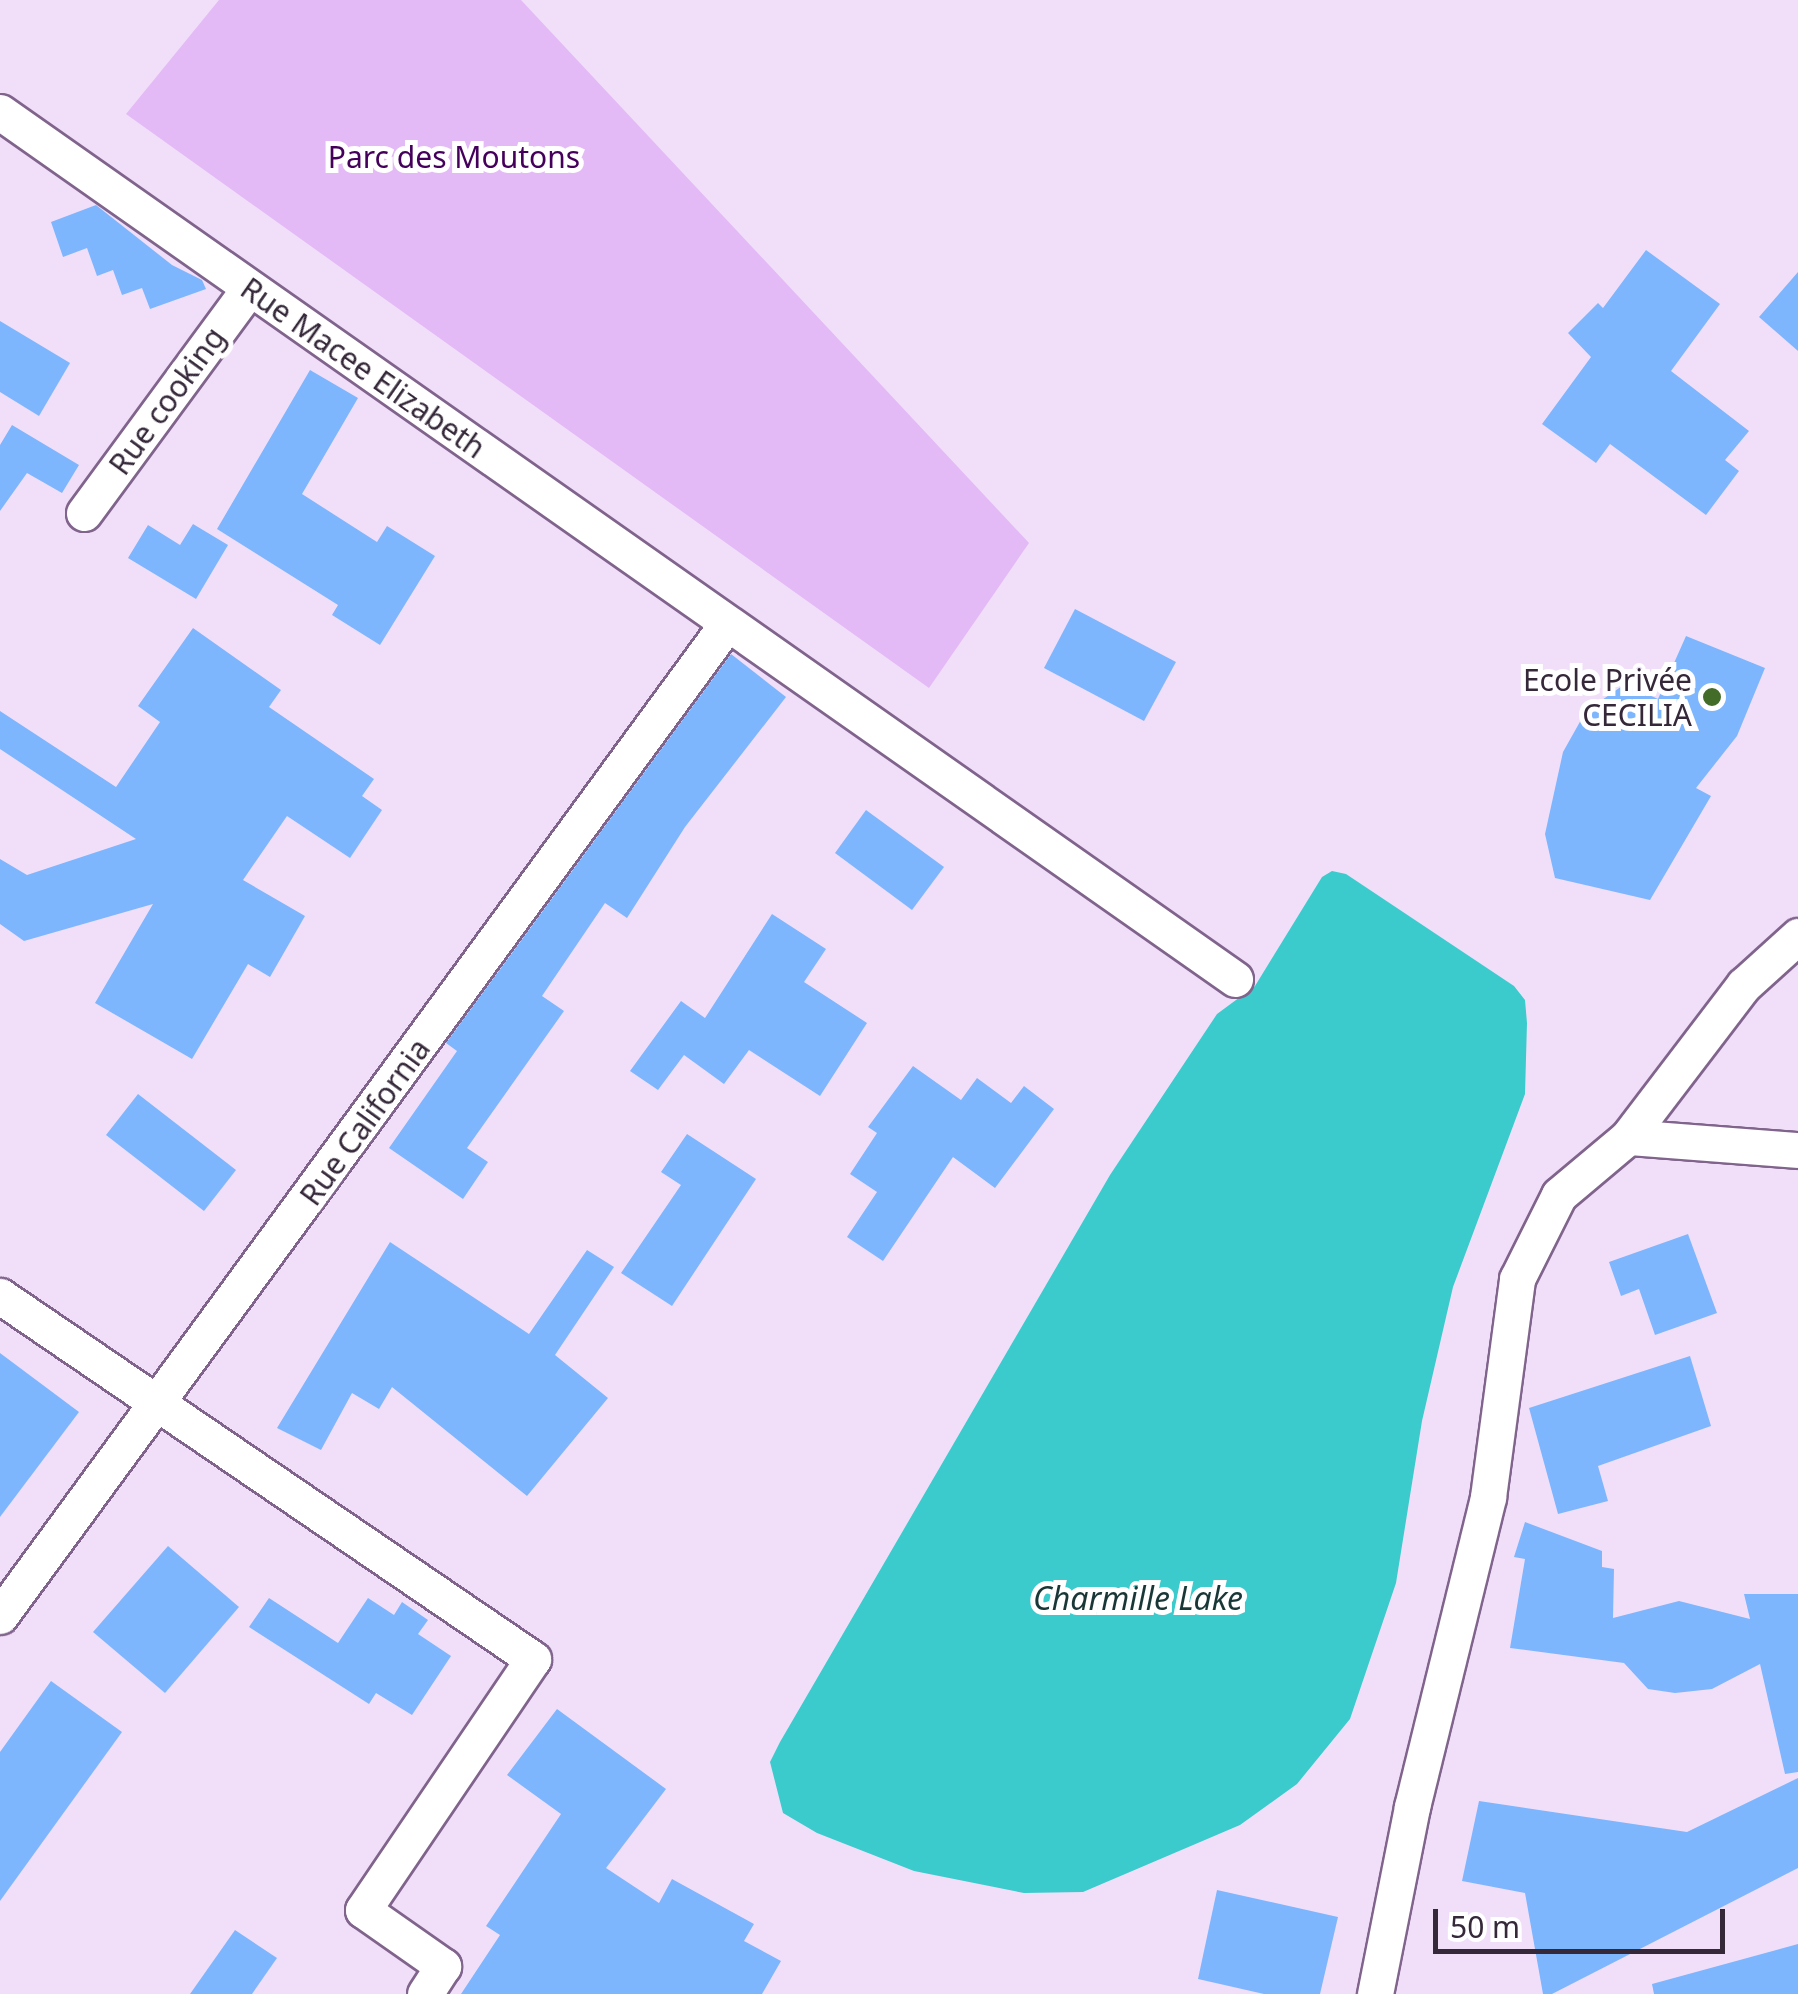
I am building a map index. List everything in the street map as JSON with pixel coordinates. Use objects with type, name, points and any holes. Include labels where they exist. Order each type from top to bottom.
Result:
[{"type":"street","name":"Rue Macee Elizabeth","points":[[0,112],[1235,979]]},
{"type":"street","name":"Rue cooking","points":[[84,514],[250,288]]},
{"type":"street","name":"Rue California","points":[[0,1616],[161,1402],[726,624]]},
{"type":"street","points":[[1375,1994],[1412,1807],[1488,1497],[1518,1280],[1559,1195],[1628,1137],[1744,985],[1798,936]]},
{"type":"street","points":[[1628,1137],[1798,1150]]},
{"type":"street","points":[[0,1296],[161,1402],[533,1659],[363,1910],[443,1966],[426,1994]]},
{"type":"green space","name":"Parc des Moutons","points":[[219,0],[521,0],[1029,543],[929,688],[126,114]]},
{"type":"water","name":"Charmille Lake","points":[[1332,871],[1346,874],[1514,986],[1525,1000],[1527,1023],[1525,1094],[1453,1287],[1422,1421],[1396,1583],[1350,1719],[1297,1784],[1240,1825],[1083,1892],[1024,1893],[914,1871],[817,1833],[783,1813],[770,1762],[780,1742],[1110,1175],[1217,1014],[1255,986],[1322,877]]},
{"type":"building","points":[[96,205],[172,265],[202,280],[206,289],[150,309],[142,288],[122,295],[113,270],[97,276],[87,248],[63,257],[51,222]]},
{"type":"building","points":[[1646,250],[1720,304],[1671,371],[1749,431],[1725,460],[1739,471],[1706,515],[1610,444],[1596,463],[1542,424],[1591,357],[1568,333],[1598,303],[1603,308]]},
{"type":"building","points":[[1798,272],[1798,351],[1759,317]]},
{"type":"building","points":[[0,321],[70,363],[39,416],[0,392]]},
{"type":"building","points":[[310,370],[358,398],[302,494],[377,542],[387,526],[435,556],[380,645],[332,615],[338,605],[217,529]]},
{"type":"building","points":[[12,425],[79,465],[62,493],[27,473],[0,511],[0,445]]},
{"type":"building","points":[[193,524],[228,545],[196,599],[128,558],[148,525],[180,545]]},
{"type":"building","points":[[1075,609],[1176,662],[1144,721],[1044,668]]},
{"type":"building","points":[[193,628],[281,690],[269,707],[374,779],[362,796],[382,810],[350,858],[287,816],[243,880],[305,916],[270,977],[248,964],[192,1059],[95,1003],[153,904],[24,941],[0,924],[0,859],[27,875],[136,839],[0,749],[0,711],[116,787],[160,722],[138,706]]},
{"type":"building","points":[[1686,636],[1765,668],[1737,736],[1696,788],[1711,796],[1650,900],[1555,878],[1545,834],[1563,752],[1586,711],[1625,684],[1658,699]]},
{"type":"building","points":[[731,654],[786,697],[685,827],[627,918],[605,903],[542,996],[564,1011],[467,1148],[488,1162],[463,1199],[389,1148],[457,1051],[446,1043]]},
{"type":"building","points":[[866,810],[944,867],[912,910],[835,853]]},
{"type":"building","points":[[772,914],[826,949],[804,982],[867,1023],[820,1096],[749,1050],[724,1084],[684,1055],[658,1090],[630,1071],[681,1001],[705,1018]]},
{"type":"building","points":[[913,1066],[961,1100],[977,1078],[1011,1103],[1024,1086],[1054,1109],[995,1188],[953,1157],[883,1261],[847,1237],[877,1192],[850,1174],[877,1133],[868,1127]]},
{"type":"building","points":[[138,1094],[236,1170],[204,1211],[106,1135]]},
{"type":"building","points":[[687,1134],[756,1179],[672,1306],[621,1273],[681,1185],[661,1172]]},
{"type":"building","points":[[1688,1234],[1717,1313],[1655,1335],[1639,1289],[1621,1296],[1609,1262]]},
{"type":"building","points":[[390,1242],[529,1334],[587,1250],[614,1267],[555,1355],[608,1398],[527,1496],[392,1387],[379,1409],[352,1393],[321,1450],[277,1428]]},
{"type":"building","points":[[0,1353],[79,1412],[0,1517]]},
{"type":"building","points":[[1690,1356],[1711,1426],[1598,1466],[1608,1501],[1558,1514],[1529,1408]]},
{"type":"building","points":[[1525,1522],[1602,1551],[1602,1567],[1614,1569],[1613,1618],[1679,1601],[1750,1619],[1744,1594],[1798,1594],[1798,1772],[1785,1774],[1760,1664],[1712,1689],[1675,1693],[1648,1689],[1624,1663],[1510,1648],[1525,1559],[1514,1557]]},
{"type":"building","points":[[168,1546],[239,1607],[165,1693],[93,1632]]},
{"type":"building","points":[[269,1598],[338,1643],[368,1598],[394,1615],[402,1602],[428,1620],[418,1634],[451,1656],[412,1715],[376,1693],[369,1704],[249,1627]]},
{"type":"building","points":[[51,1681],[122,1732],[0,1901],[0,1752]]},
{"type":"building","points":[[557,1709],[666,1789],[606,1868],[659,1903],[672,1879],[754,1924],[744,1941],[781,1961],[762,1994],[461,1994],[500,1935],[486,1926],[561,1814],[507,1775]]},
{"type":"building","points":[[1798,1778],[1798,1868],[1552,1994],[1543,1994],[1525,1893],[1462,1881],[1479,1801],[1687,1832]]},
{"type":"building","points":[[1217,1890],[1338,1917],[1320,1994],[1264,1994],[1198,1979]]},
{"type":"building","points":[[235,1930],[277,1958],[252,1994],[190,1994]]},
{"type":"building","points":[[1798,1944],[1798,1994],[1654,1994],[1652,1984]]},
{"type":"place","name":"Ecole Privée CECILIA","points":[[1712,697]]}]
